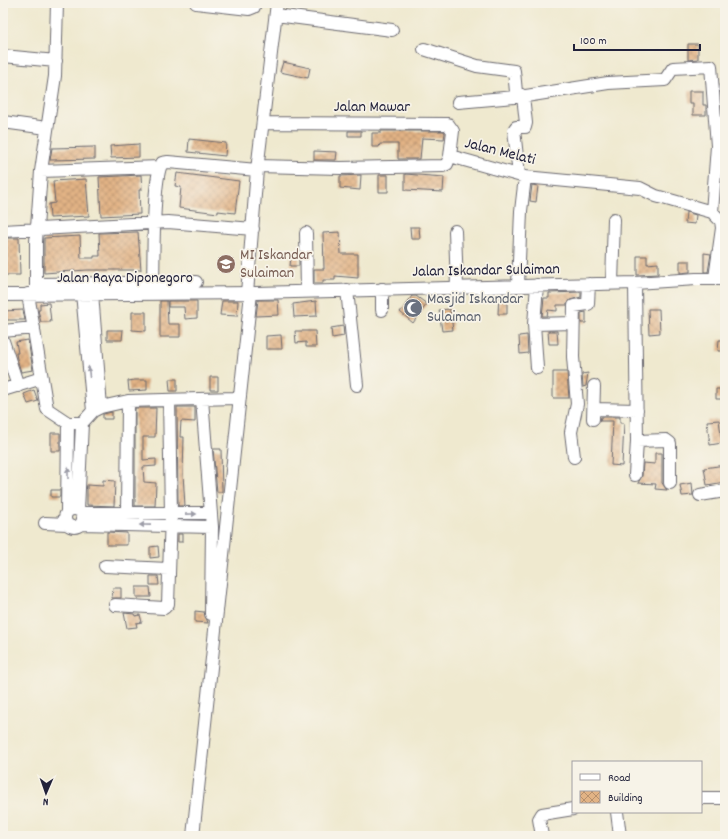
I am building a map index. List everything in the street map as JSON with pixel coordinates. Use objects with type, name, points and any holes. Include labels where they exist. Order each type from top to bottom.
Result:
[{"type":"street","points":[[57,3],[56,61],[41,171],[34,291],[34,328],[47,408],[68,423],[82,423]]},
{"type":"street","points":[[196,3],[249,9],[254,7],[255,3]]},
{"type":"street","points":[[193,836],[249,293],[257,168],[276,9],[392,30]]},
{"type":"street","points":[[424,49],[477,66],[514,71],[516,92],[523,96]]},
{"type":"street","points":[[3,56],[56,61]]},
{"type":"street","points":[[458,102],[523,96],[608,83],[665,80],[673,68],[710,66],[713,69],[721,146],[712,212],[721,221],[722,228],[720,278]]},
{"type":"street","points":[[518,286],[522,176],[514,130],[516,127],[525,126],[526,123],[523,96]]},
{"type":"street","points":[[3,122],[47,128]]},
{"type":"street","name":"Jalan Mawar","points":[[263,123],[448,124],[453,131],[450,156]]},
{"type":"street","name":"Jalan Melati","points":[[257,168],[443,166],[447,164],[450,156],[522,176],[640,188],[656,196],[712,212]]},
{"type":"street","points":[[153,282],[154,222],[160,167],[162,163],[168,162],[257,168]]},
{"type":"street","points":[[41,171],[160,167]]},
{"type":"street","points":[[612,284],[614,219]]},
{"type":"street","points":[[3,231],[154,222],[253,229]]},
{"type":"street","points":[[455,231],[457,287]]},
{"type":"street","points":[[306,233],[307,291]]},
{"type":"street","name":"Jalan Iskandar Sulaiman","points":[[249,293],[612,284],[720,278]]},
{"type":"street","points":[[34,291],[153,282],[196,282]]},
{"type":"street","points":[[635,283],[637,410],[635,475]]},
{"type":"street","points":[[574,457],[571,432],[577,404],[573,323],[574,305],[588,304],[589,284]]},
{"type":"street","points":[[537,285],[534,324],[537,368]]},
{"type":"street","points":[[382,289],[382,310]]},
{"type":"street","points":[[347,290],[357,385]]},
{"type":"street","name":"Jalan Raya Diponegoro","points":[[3,295],[34,291],[87,293],[249,293]]},
{"type":"street","points":[[87,293],[97,409]]},
{"type":"street","points":[[534,324],[573,323]]},
{"type":"street","points":[[3,331],[34,328]]},
{"type":"street","points":[[3,341],[18,386]]},
{"type":"street","points":[[3,390],[42,378]]},
{"type":"street","points":[[594,386],[594,414],[637,410]]},
{"type":"street","points":[[75,516],[82,423],[97,409],[128,401],[235,398]]},
{"type":"street","points":[[202,399],[212,527],[210,631]]},
{"type":"street","points":[[115,605],[166,607],[168,604],[168,569],[171,520],[169,400]]},
{"type":"street","points":[[127,513],[128,401]]},
{"type":"street","points":[[68,423],[75,516]]},
{"type":"street","points":[[637,441],[666,440],[670,443],[670,483]]},
{"type":"street","points":[[700,495],[725,491]]},
{"type":"street","points":[[45,524],[75,516],[127,513],[212,527]]},
{"type":"street","points":[[75,516],[171,520],[211,513]]},
{"type":"street","points":[[105,566],[168,569]]},
{"type":"street","points":[[702,798],[725,798]]},
{"type":"street","points":[[542,836],[540,819],[542,814],[572,809]]},
{"type":"street","points":[[617,813],[620,836]]},
{"type":"building","points":[[688,44],[698,44],[698,59],[688,60]]},
{"type":"building","points":[[283,62],[310,68],[308,78],[280,72]]},
{"type":"building","points":[[689,91],[703,91],[703,105],[706,105],[706,115],[693,115],[693,103],[689,103]]},
{"type":"building","points":[[348,131],[361,131],[361,136],[348,136]]},
{"type":"building","points":[[381,131],[444,131],[445,133],[444,139],[422,138],[420,159],[398,159],[398,144],[380,144],[379,147],[372,147],[372,133],[381,133]]},
{"type":"building","points":[[189,139],[226,143],[225,156],[188,152]]},
{"type":"building","points":[[139,144],[139,157],[111,158],[110,146]]},
{"type":"building","points":[[95,147],[95,159],[50,160],[52,148]]},
{"type":"building","points":[[314,151],[337,152],[336,160],[314,160]]},
{"type":"building","points":[[177,173],[239,181],[235,213],[218,211],[218,213],[179,208],[181,187],[175,186]]},
{"type":"building","points":[[405,174],[444,177],[443,192],[405,190]]},
{"type":"building","points":[[141,175],[142,190],[139,190],[140,214],[101,216],[99,177]]},
{"type":"building","points":[[361,175],[360,190],[340,188],[340,176]]},
{"type":"building","points":[[379,175],[388,175],[388,192],[379,192]]},
{"type":"building","points":[[86,179],[89,216],[50,218],[49,204],[55,203],[53,181]]},
{"type":"building","points":[[532,185],[538,186],[536,202],[530,201]]},
{"type":"building","points":[[686,212],[696,215],[695,224],[685,223]]},
{"type":"building","points":[[410,227],[419,227],[420,239],[411,239]]},
{"type":"building","points":[[138,232],[141,270],[87,270],[44,273],[44,238],[80,236],[81,258],[94,258],[94,256],[100,256],[99,233]]},
{"type":"building","points":[[340,232],[341,254],[358,254],[358,278],[335,276],[335,280],[323,280],[323,283],[314,283],[314,269],[324,269],[323,233]]},
{"type":"building","points":[[3,238],[19,238],[20,275],[3,275]]},
{"type":"building","points":[[704,253],[711,254],[708,272],[704,272]]},
{"type":"building","points":[[637,256],[647,256],[647,264],[658,263],[658,274],[637,275]]},
{"type":"building","points":[[291,257],[299,257],[299,266],[290,266]]},
{"type":"building","points":[[680,261],[690,261],[690,272],[680,273]]},
{"type":"building","points":[[581,292],[581,297],[570,300],[567,305],[557,305],[557,311],[548,310],[547,316],[542,316],[544,298],[549,298],[549,293]]},
{"type":"building","points":[[499,294],[507,294],[507,314],[498,314]]},
{"type":"building","name":"Masjid Iskandar Sulaiman","points":[[412,296],[416,296],[427,304],[413,323],[400,312]]},
{"type":"building","points":[[258,300],[278,300],[279,315],[256,316]]},
{"type":"building","points":[[160,301],[167,301],[168,324],[180,324],[180,337],[160,337]]},
{"type":"building","points":[[168,301],[197,301],[197,318],[185,319],[184,307],[168,307]]},
{"type":"building","points":[[222,301],[238,301],[237,316],[220,315]]},
{"type":"building","points":[[316,301],[317,316],[294,317],[293,304]]},
{"type":"building","points":[[49,303],[51,322],[41,322],[38,310],[40,310],[40,304]]},
{"type":"building","points":[[450,309],[453,330],[442,331],[439,310]]},
{"type":"building","points":[[648,309],[659,309],[660,333],[649,334]]},
{"type":"building","points":[[23,310],[25,320],[3,320],[3,311]]},
{"type":"building","points":[[132,312],[146,312],[146,331],[132,330]]},
{"type":"building","points":[[586,312],[586,323],[581,323],[581,313]]},
{"type":"building","points":[[343,326],[344,336],[332,338],[331,328]]},
{"type":"building","points":[[107,330],[123,330],[122,340],[107,340]]},
{"type":"building","points":[[295,331],[315,331],[316,347],[306,347],[306,342],[296,343]]},
{"type":"building","points":[[548,331],[557,331],[558,344],[549,344]]},
{"type":"building","points":[[281,335],[282,349],[266,349],[266,336]]},
{"type":"building","points":[[527,335],[528,353],[520,354],[519,336]]},
{"type":"building","points":[[28,340],[33,370],[21,372],[16,353],[18,353],[16,342]]},
{"type":"building","points":[[719,340],[725,340],[725,351],[718,351]]},
{"type":"building","points":[[553,372],[567,372],[569,398],[553,398]]},
{"type":"building","points":[[588,373],[586,386],[583,387],[582,374]]},
{"type":"building","points":[[210,377],[218,377],[218,390],[210,390]]},
{"type":"building","points":[[169,379],[177,379],[177,391],[170,391]]},
{"type":"building","points":[[147,380],[147,390],[129,391],[128,381]]},
{"type":"building","points":[[716,389],[725,389],[725,399],[716,399]]},
{"type":"building","points":[[34,390],[38,401],[28,404],[24,394]]},
{"type":"building","points":[[177,407],[195,407],[195,422],[181,421],[180,437],[184,437],[183,474],[185,506],[178,506]]},
{"type":"building","points":[[135,408],[156,408],[155,437],[143,437],[143,460],[156,459],[156,466],[143,467],[144,482],[156,483],[155,506],[135,506]]},
{"type":"building","points":[[112,412],[112,419],[103,419],[103,414]]},
{"type":"building","points":[[601,417],[620,417],[620,423],[624,423],[622,466],[611,465],[613,421],[600,421]]},
{"type":"building","points":[[719,420],[722,443],[710,445],[707,421]]},
{"type":"building","points":[[51,433],[60,433],[60,451],[51,451]]},
{"type":"building","points":[[213,449],[221,449],[222,492],[217,492]]},
{"type":"building","points":[[655,453],[662,453],[662,483],[667,490],[655,489],[656,484],[638,483],[642,476],[643,463],[655,464]]},
{"type":"building","points":[[725,465],[725,482],[707,485],[704,468]]},
{"type":"building","points":[[103,480],[115,481],[114,506],[87,505],[87,485],[103,486]]},
{"type":"building","points":[[692,483],[693,495],[682,496],[680,485]]},
{"type":"building","points":[[51,490],[60,490],[60,497],[51,497]]},
{"type":"building","points":[[107,532],[127,533],[127,545],[107,545]]},
{"type":"building","points":[[178,534],[182,534],[182,542],[178,542]]},
{"type":"building","points":[[158,546],[159,557],[150,558],[150,547]]},
{"type":"building","points":[[150,576],[158,576],[159,585],[150,585]]},
{"type":"building","points":[[136,587],[150,587],[151,597],[136,597]]},
{"type":"building","points":[[113,588],[121,588],[121,598],[112,598]]},
{"type":"building","points":[[195,611],[204,612],[208,623],[195,622]]},
{"type":"building","points":[[124,613],[134,614],[135,616],[140,615],[142,622],[136,623],[137,627],[127,628]]},
{"type":"place","name":"MI Iskandar Sulaiman","points":[[226,264]]},
{"type":"place","name":"Masjid Iskandar Sulaiman","points":[[413,308]]}]
